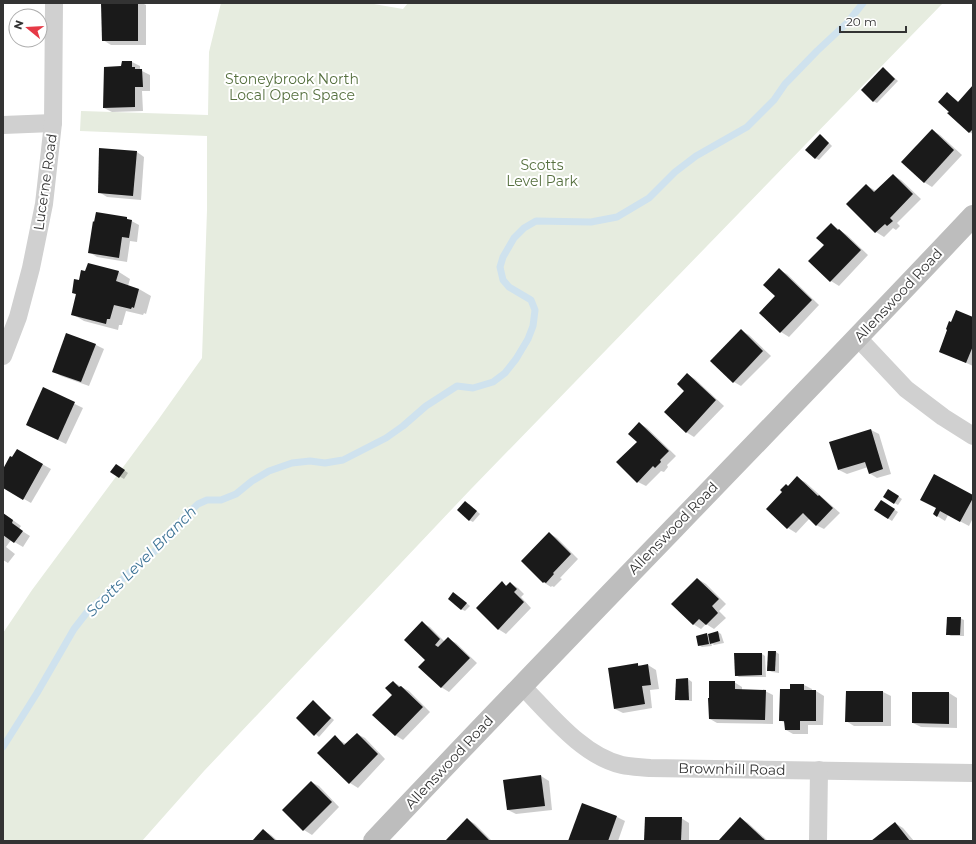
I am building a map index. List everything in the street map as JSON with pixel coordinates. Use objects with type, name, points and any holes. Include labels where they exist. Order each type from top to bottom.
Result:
[{"type":"street","name":"Lucerne Road","points":[[3,356],[18,317],[31,268],[44,204],[53,123],[54,3]]},
{"type":"street","points":[[3,125],[53,123]]},
{"type":"street","name":"Allenswood Road","points":[[374,841],[521,685],[858,338],[973,216]]},
{"type":"street","points":[[858,338],[906,389],[943,417],[973,436]]},
{"type":"street","name":"Brownhill Road","points":[[521,685],[578,742],[598,756],[622,765],[650,768],[973,773]]},
{"type":"street","points":[[818,841],[819,770]]},
{"type":"green space","name":"Scotts Level Park","points":[[221,3],[368,3],[403,9],[408,3],[943,3],[471,489],[204,771],[142,841],[3,841],[3,633],[32,590],[202,358],[207,210],[207,136],[80,131],[81,111],[208,115],[209,52]]},
{"type":"building","points":[[101,3],[138,3],[138,41],[102,41]]},
{"type":"building","points":[[122,61],[132,61],[132,67],[135,67],[135,69],[142,69],[143,87],[135,87],[135,107],[103,108],[104,67],[121,66]]},
{"type":"building","points":[[883,67],[895,79],[873,102],[861,90]]},
{"type":"building","points":[[973,85],[973,129],[969,133],[947,113],[949,112],[938,102],[947,92],[958,102]]},
{"type":"building","points":[[932,129],[954,150],[924,183],[901,162]]},
{"type":"building","points":[[820,134],[829,143],[815,159],[805,150]]},
{"type":"building","points":[[99,148],[137,151],[133,196],[98,193]]},
{"type":"building","points":[[893,174],[913,194],[890,218],[893,221],[887,226],[885,224],[875,233],[846,204],[866,184],[874,192]]},
{"type":"building","points":[[96,212],[127,217],[127,219],[132,220],[129,238],[122,237],[119,258],[88,253],[93,221],[94,222]]},
{"type":"building","points":[[831,223],[861,250],[830,282],[808,261],[824,245],[816,238]]},
{"type":"building","points":[[88,263],[119,271],[116,281],[139,289],[134,308],[132,307],[131,309],[114,305],[110,319],[107,319],[106,324],[71,315],[76,294],[72,293],[74,279],[79,280],[81,270],[85,271]]},
{"type":"building","points":[[779,268],[812,300],[780,333],[759,313],[775,296],[763,285]]},
{"type":"building","points":[[956,310],[973,317],[973,346],[966,363],[939,352],[949,321],[951,322]]},
{"type":"building","points":[[741,329],[763,351],[733,383],[710,361]]},
{"type":"building","points":[[66,333],[96,344],[81,382],[52,372]]},
{"type":"building","points":[[687,373],[716,400],[686,433],[664,412],[684,391],[677,384]]},
{"type":"building","points":[[43,387],[75,402],[58,440],[26,425]]},
{"type":"building","points":[[639,422],[669,451],[660,460],[661,462],[655,468],[653,466],[637,483],[616,462],[637,442],[628,434]]},
{"type":"building","points":[[871,429],[883,469],[869,474],[865,462],[838,470],[829,442]]},
{"type":"building","points":[[17,449],[43,464],[23,500],[3,488],[3,469],[10,456],[12,457]]},
{"type":"building","points":[[116,464],[125,470],[119,478],[110,472]]},
{"type":"building","points":[[934,474],[973,495],[973,498],[960,522],[940,511],[937,517],[933,514],[936,508],[920,500]]},
{"type":"building","points":[[797,476],[833,508],[816,526],[803,513],[787,529],[766,509],[782,492],[780,490],[786,484],[788,486]]},
{"type":"building","points":[[888,489],[899,496],[894,504],[883,497]]},
{"type":"building","points":[[881,500],[895,509],[888,519],[874,510]]},
{"type":"building","points":[[465,501],[477,511],[469,521],[457,510]]},
{"type":"building","points":[[3,513],[13,520],[12,523],[23,531],[14,543],[3,535]]},
{"type":"building","points":[[549,532],[571,554],[553,573],[554,574],[546,583],[543,583],[521,561]]},
{"type":"building","points":[[697,578],[719,599],[712,606],[718,613],[706,625],[699,619],[693,625],[671,604]]},
{"type":"building","points":[[502,581],[506,586],[510,582],[517,589],[514,592],[524,602],[498,630],[476,608]]},
{"type":"building","points":[[453,592],[467,603],[461,610],[448,599]]},
{"type":"building","points":[[947,617],[961,617],[960,635],[946,635]]},
{"type":"building","points":[[422,621],[440,639],[435,645],[438,647],[448,637],[470,658],[441,688],[418,667],[425,660],[404,640]]},
{"type":"building","points":[[718,631],[720,641],[710,644],[708,634]]},
{"type":"building","points":[[707,633],[709,644],[698,646],[696,636]]},
{"type":"building","points":[[768,651],[776,651],[775,671],[767,671]]},
{"type":"building","points":[[734,653],[762,653],[762,675],[735,676]]},
{"type":"building","points":[[638,663],[638,666],[648,664],[651,685],[642,686],[645,704],[614,709],[608,668]]},
{"type":"building","points":[[688,678],[689,700],[675,700],[676,679]]},
{"type":"building","points":[[393,681],[399,687],[401,686],[423,707],[395,736],[372,715],[392,695],[385,688]]},
{"type":"building","points":[[709,681],[735,681],[735,689],[766,690],[765,720],[709,719]]},
{"type":"building","points":[[790,684],[804,684],[804,690],[816,690],[816,721],[800,721],[800,730],[785,730],[784,721],[779,721],[780,689],[790,689]]},
{"type":"building","points":[[846,691],[883,691],[883,722],[845,722]]},
{"type":"building","points":[[912,692],[949,692],[949,724],[912,723]]},
{"type":"building","points":[[313,700],[331,718],[314,736],[296,718]]},
{"type":"building","points":[[357,733],[378,754],[349,784],[317,753],[335,735],[344,745]]},
{"type":"building","points":[[541,775],[545,806],[507,810],[503,780]]},
{"type":"building","points":[[311,781],[332,802],[303,831],[282,810]]},
{"type":"building","points":[[582,803],[617,816],[608,841],[568,841]]},
{"type":"building","points":[[645,817],[682,817],[681,841],[644,841]]},
{"type":"building","points":[[740,817],[766,841],[720,841],[719,840]]},
{"type":"building","points":[[467,818],[490,841],[445,841]]},
{"type":"building","points":[[895,822],[910,841],[871,841]]},
{"type":"building","points":[[263,829],[276,841],[252,841]]},
{"type":"waterway","name":"Scotts Level Branch","points":[[3,747],[37,693],[74,629],[88,611],[162,545],[183,518],[198,504],[207,500],[221,500],[236,494],[252,481],[269,471],[292,463],[310,461],[325,463],[343,460],[386,438],[403,426],[426,406],[457,386],[473,388],[493,382],[505,373],[516,359],[528,339],[533,326],[535,310],[531,300],[509,287],[503,280],[500,267],[503,257],[514,238],[524,228],[536,221],[591,222],[617,217],[649,198],[675,172],[696,156],[747,127],[774,100],[785,84],[848,22],[863,3]]},
{"type":"park label","name":"Stoneybrook North Local Open Space","points":[[292,88]]}]
